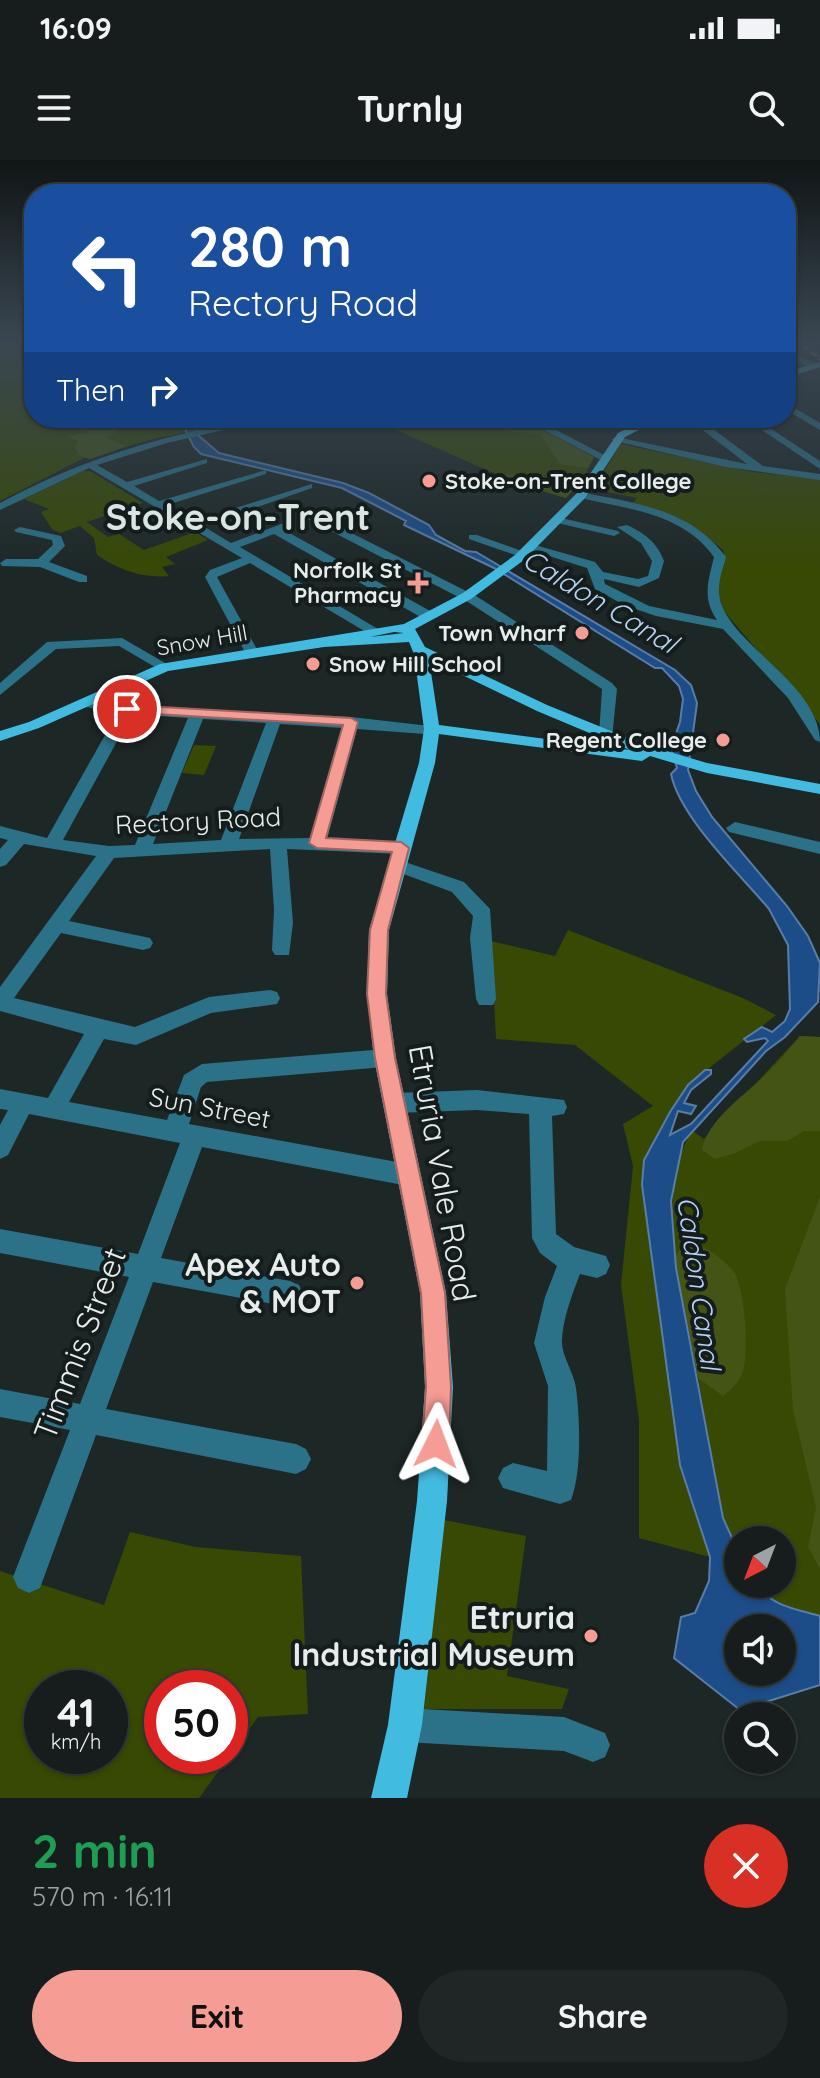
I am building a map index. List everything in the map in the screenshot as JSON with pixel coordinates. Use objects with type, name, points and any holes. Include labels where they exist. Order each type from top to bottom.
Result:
[{"type":"main road","name":"Snow Hill","points":[[2,736],[165,667],[410,631],[429,616],[467,597],[527,551],[580,495],[596,476],[616,440],[631,428]]},
{"type":"main road","name":"Etruria Vale Road","points":[[389,1798],[405,1725],[432,1501],[439,1387],[433,1293],[385,1058],[377,994],[379,930],[398,856],[420,792],[428,729],[420,660],[410,631]]},
{"type":"main road","points":[[388,635],[420,660],[457,669]]},
{"type":"main road","points":[[420,660],[457,669],[604,742]]},
{"type":"main road","points":[[428,729],[604,742],[820,789]]},
{"type":"street","points":[[0,507],[87,463],[145,444],[219,428]]},
{"type":"street","points":[[546,428],[606,455]]},
{"type":"street","points":[[705,428],[760,470]]},
{"type":"street","points":[[763,428],[820,466]]},
{"type":"street","points":[[616,440],[760,470],[820,477]]},
{"type":"street","points":[[785,443],[810,440]]},
{"type":"street","points":[[124,486],[203,461]]},
{"type":"street","points":[[87,463],[248,560],[388,635]]},
{"type":"street","points":[[157,505],[262,472]]},
{"type":"street","points":[[191,526],[308,486]]},
{"type":"street","points":[[580,495],[648,510],[701,535],[720,557],[712,591],[715,607],[727,625],[794,696],[820,737]]},
{"type":"street","points":[[228,548],[306,514],[467,597],[610,689],[604,742]]},
{"type":"street","points":[[557,520],[624,532],[657,554],[657,568],[651,581],[639,583],[597,574]]},
{"type":"street","points":[[20,530],[57,538],[59,546],[41,563]]},
{"type":"street","points":[[275,530],[429,616]]},
{"type":"street","points":[[473,537],[591,565],[597,574],[599,586],[636,605],[727,625]]},
{"type":"street","points":[[248,560],[211,577],[252,653]]},
{"type":"street","points":[[2,563],[41,563],[83,579]]},
{"type":"street","points":[[0,691],[52,645],[114,641],[135,649],[165,667]]},
{"type":"street","points":[[84,703],[127,709],[428,729]]},
{"type":"street","points":[[52,845],[127,709]]},
{"type":"street","points":[[141,852],[198,712]]},
{"type":"street","points":[[228,845],[275,718]]},
{"type":"street","points":[[317,843],[351,722]]},
{"type":"street","points":[[735,828],[820,848]]},
{"type":"street","name":"Rectory Road","points":[[0,832],[52,845],[109,852],[317,843],[398,856],[458,887],[483,914],[480,938],[486,999]]},
{"type":"street","points":[[0,861],[19,838]]},
{"type":"street","points":[[278,843],[281,895],[287,916],[282,950]]},
{"type":"street","points":[[109,852],[0,1003],[136,1036],[209,1005],[270,998]]},
{"type":"street","points":[[57,925],[143,943]]},
{"type":"street","points":[[55,1107],[98,1029]]},
{"type":"street","name":"Timmis Street","points":[[29,1577],[145,1266],[185,1132],[192,1082],[202,1073],[385,1058]]},
{"type":"street","name":"Sun Street","points":[[0,1099],[408,1175]]},
{"type":"street","points":[[396,1103],[477,1100],[548,1107],[544,1238],[559,1254],[584,1263],[558,1297],[548,1343],[562,1386],[564,1432],[560,1489],[513,1478]]},
{"type":"street","points":[[0,1148],[24,1102]]},
{"type":"street","points":[[0,1241],[290,1294]]},
{"type":"street","points":[[0,1403],[296,1459]]},
{"type":"street","points":[[405,1725],[564,1734],[593,1745]]},
{"type":"green space","points":[[0,419],[24,419],[24,428],[209,428],[157,438],[84,458],[0,501]]},
{"type":"green space","points":[[92,428],[115,428],[116,432],[106,438],[128,446],[90,459],[79,455],[75,448],[79,441],[67,437]]},
{"type":"green space","points":[[392,428],[539,428],[594,457],[584,477],[566,498],[495,477],[498,475]]},
{"type":"green space","points":[[539,428],[594,457],[588,468],[560,464],[541,435],[494,429]]},
{"type":"green space","points":[[621,444],[752,472],[820,479],[820,724],[723,610],[717,591],[724,551],[681,522],[632,504],[637,498],[593,489]]},
{"type":"green space","points":[[83,471],[90,471],[143,503],[87,522],[108,537],[119,534],[144,550],[195,532],[208,540],[166,557],[175,564],[162,567],[169,576],[141,574],[105,560],[97,555],[94,538],[80,526],[60,533],[52,529],[41,512],[49,509],[24,499]]},
{"type":"green space","points":[[560,471],[580,482],[566,498],[495,477],[514,475],[551,487],[559,485],[551,476]]},
{"type":"green space","points":[[194,745],[216,746],[204,775],[182,773]]},
{"type":"green space","points":[[568,930],[743,998],[776,1015],[688,1085],[644,1160],[642,1185],[680,1465],[710,1557],[639,1538],[639,1420],[621,1285],[633,1166],[623,1124],[653,1106],[575,1045],[496,1039],[491,941],[555,956]]},
{"type":"green space","points":[[800,1036],[820,1037],[820,1616],[793,1609],[771,1598],[796,1598],[796,1526],[727,1526],[723,1518],[671,1227],[682,1150],[693,1131],[704,1139]]},
{"type":"green space","points":[[800,1036],[820,1037],[820,1131],[804,1131],[787,1141],[760,1141],[715,1159],[702,1150],[705,1139],[719,1118],[770,1070]]},
{"type":"green space","points":[[820,1197],[820,1569],[808,1547],[816,1507],[793,1410],[785,1289]]},
{"type":"green space","points":[[700,1245],[734,1272],[741,1291],[745,1362],[739,1379],[723,1396],[698,1378],[676,1268],[675,1258],[681,1246]]},
{"type":"green space","points":[[444,1520],[526,1536],[507,1676],[569,1689],[562,1709],[424,1709]]},
{"type":"green space","points":[[130,1532],[196,1547],[301,1556],[308,1714],[258,1717],[248,1731],[248,1670],[144,1670],[144,1774],[217,1774],[199,1798],[0,1798],[0,1571],[104,1605]]},
{"type":"water","points":[[184,428],[196,428],[199,436],[219,453],[343,483],[369,493],[429,525],[436,535],[465,551],[476,552],[675,670],[691,685],[697,703],[688,770],[696,791],[712,817],[787,906],[808,936],[820,963],[818,1002],[785,1037],[766,1051],[683,1142],[671,1201],[676,1268],[727,1526],[724,1526],[724,1598],[771,1598],[793,1609],[820,1616],[820,1685],[766,1702],[730,1702],[674,1658],[681,1617],[695,1613],[709,1581],[710,1557],[680,1465],[642,1185],[644,1160],[688,1085],[705,1070],[711,1070],[711,1074],[691,1090],[684,1103],[696,1106],[691,1114],[678,1111],[670,1135],[691,1124],[768,1041],[765,1038],[747,1042],[744,1039],[762,1027],[772,1032],[785,1021],[790,1009],[788,945],[769,909],[698,827],[677,791],[671,774],[677,768],[671,748],[680,722],[683,699],[679,686],[662,668],[655,668],[494,568],[404,525],[406,521],[342,488],[201,454]]},
{"type":"place","name":"Stoke-on-Trent College","points":[[429,481]]},
{"type":"place","name":"Norfolk St Pharmacy","points":[[418,583]]},
{"type":"place","name":"Town Wharf","points":[[582,633]]},
{"type":"place","name":"Snow Hill School","points":[[313,664]]},
{"type":"place","name":"Regent College","points":[[723,740]]},
{"type":"place","name":"Apex Auto & MOT","points":[[357,1283]]},
{"type":"place","name":"Etruria Industrial Museum","points":[[591,1636]]},
{"type":"district","name":"Stoke-on-Trent","points":[[238,517]]},
{"type":"route","points":[[127,709],[351,722],[317,843],[401,848],[379,930],[377,994],[385,1058],[433,1293],[439,1387],[436,1444]]},
{"type":"water label","name":"Caldon Canal","points":[[600,601]]},
{"type":"water label","name":"Caldon Canal","points":[[699,1283]]}]
